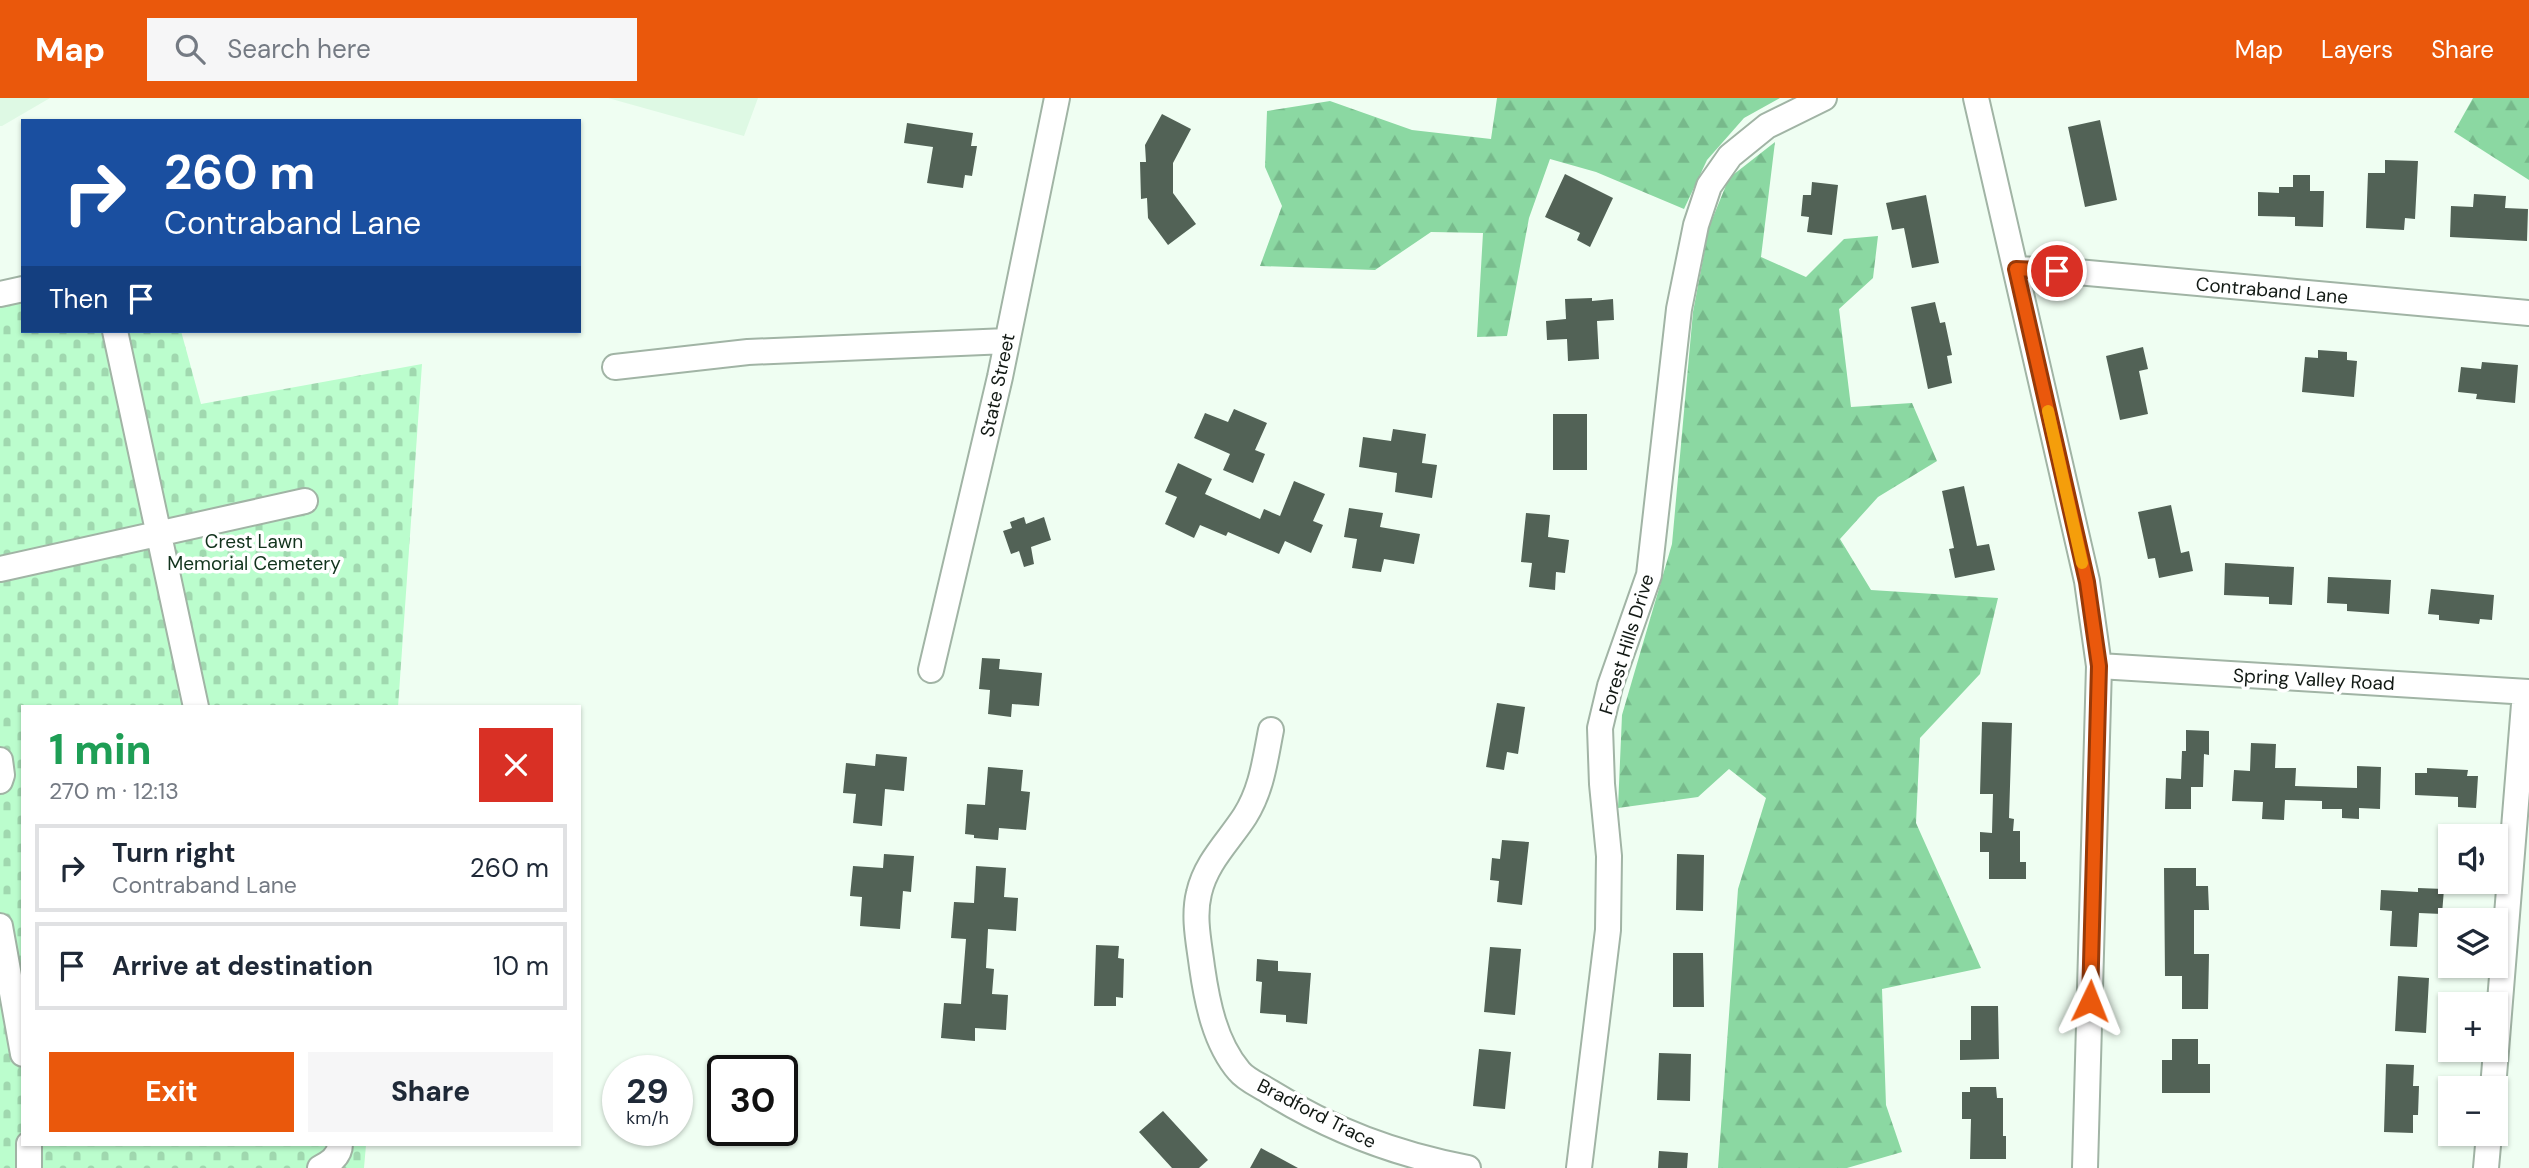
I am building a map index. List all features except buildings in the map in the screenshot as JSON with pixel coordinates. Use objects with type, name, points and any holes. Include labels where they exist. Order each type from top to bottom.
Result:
[{"type":"street","name":"State Street","points":[[931,670],[1007,341],[1056,98]]},
{"type":"street","name":"Forest Hills Drive","points":[[1579,1168],[1608,930],[1609,856],[1600,728],[1610,686],[1650,575],[1679,309],[1696,225],[1709,186],[1730,156],[1767,126],[1824,98]]},
{"type":"street","points":[[1976,98],[2087,582],[2099,666],[2085,1168]]},
{"type":"street","name":"Contraband Lane","points":[[2016,269],[2077,272],[2529,313]]},
{"type":"street","points":[[0,294],[21,289]]},
{"type":"street","points":[[115,333],[196,705]]},
{"type":"street","points":[[615,367],[748,352],[1007,341]]},
{"type":"street","points":[[0,569],[305,501]]},
{"type":"street","name":"Spring Valley Road","points":[[2099,666],[2527,692]]},
{"type":"street","points":[[2494,1076],[2527,692]]},
{"type":"street","name":"Bradford Trace","points":[[1271,730],[1262,781],[1246,814],[1210,864],[1198,894],[1196,928],[1206,993],[1219,1040],[1240,1073],[1285,1101],[1388,1148],[1426,1160],[1468,1168]]},
{"type":"street","points":[[0,926],[9,953],[21,1040]]},
{"type":"street","points":[[29,1146],[29,1168]]},
{"type":"street","points":[[320,1168],[331,1162],[340,1146]]},
{"type":"street","points":[[2486,1168],[2488,1146]]},
{"type":"shaded area","points":[[0,98],[50,98],[2,126]]},
{"type":"shaded area","points":[[608,98],[758,98],[744,136]]},
{"type":"green space","points":[[1497,98],[1780,98],[1744,118],[1707,160],[1684,209],[1596,172],[1550,159],[1529,218],[1507,336],[1477,337],[1483,233],[1431,232],[1375,270],[1260,266],[1282,206],[1265,167],[1267,111],[1330,101],[1412,130],[1491,139]]},
{"type":"green space","points":[[2473,98],[2529,98],[2529,180],[2454,132]]},
{"type":"green space","points":[[1775,142],[1761,257],[1806,277],[1844,239],[1878,236],[1873,278],[1839,309],[1851,407],[1912,403],[1937,461],[1878,497],[1840,539],[1871,590],[1998,598],[1980,674],[1920,738],[1916,823],[1981,968],[1882,989],[1886,1105],[1902,1152],[1847,1168],[1718,1168],[1738,889],[1766,798],[1729,769],[1698,797],[1618,808],[1622,715],[1672,544],[1693,312],[1709,227],[1729,178]]},
{"type":"green space","name":"Crest Lawn Memorial Cemetery","points":[[21,282],[21,333],[182,333],[201,404],[422,364],[398,705],[21,705],[21,1146],[366,1146],[364,1168],[0,1168],[0,287]]},
{"type":"slow traffic","points":[[2048,411],[2082,563]]},
{"type":"route","points":[[2057,271],[2016,269],[2087,582],[2099,666],[2090,1001]]}]
